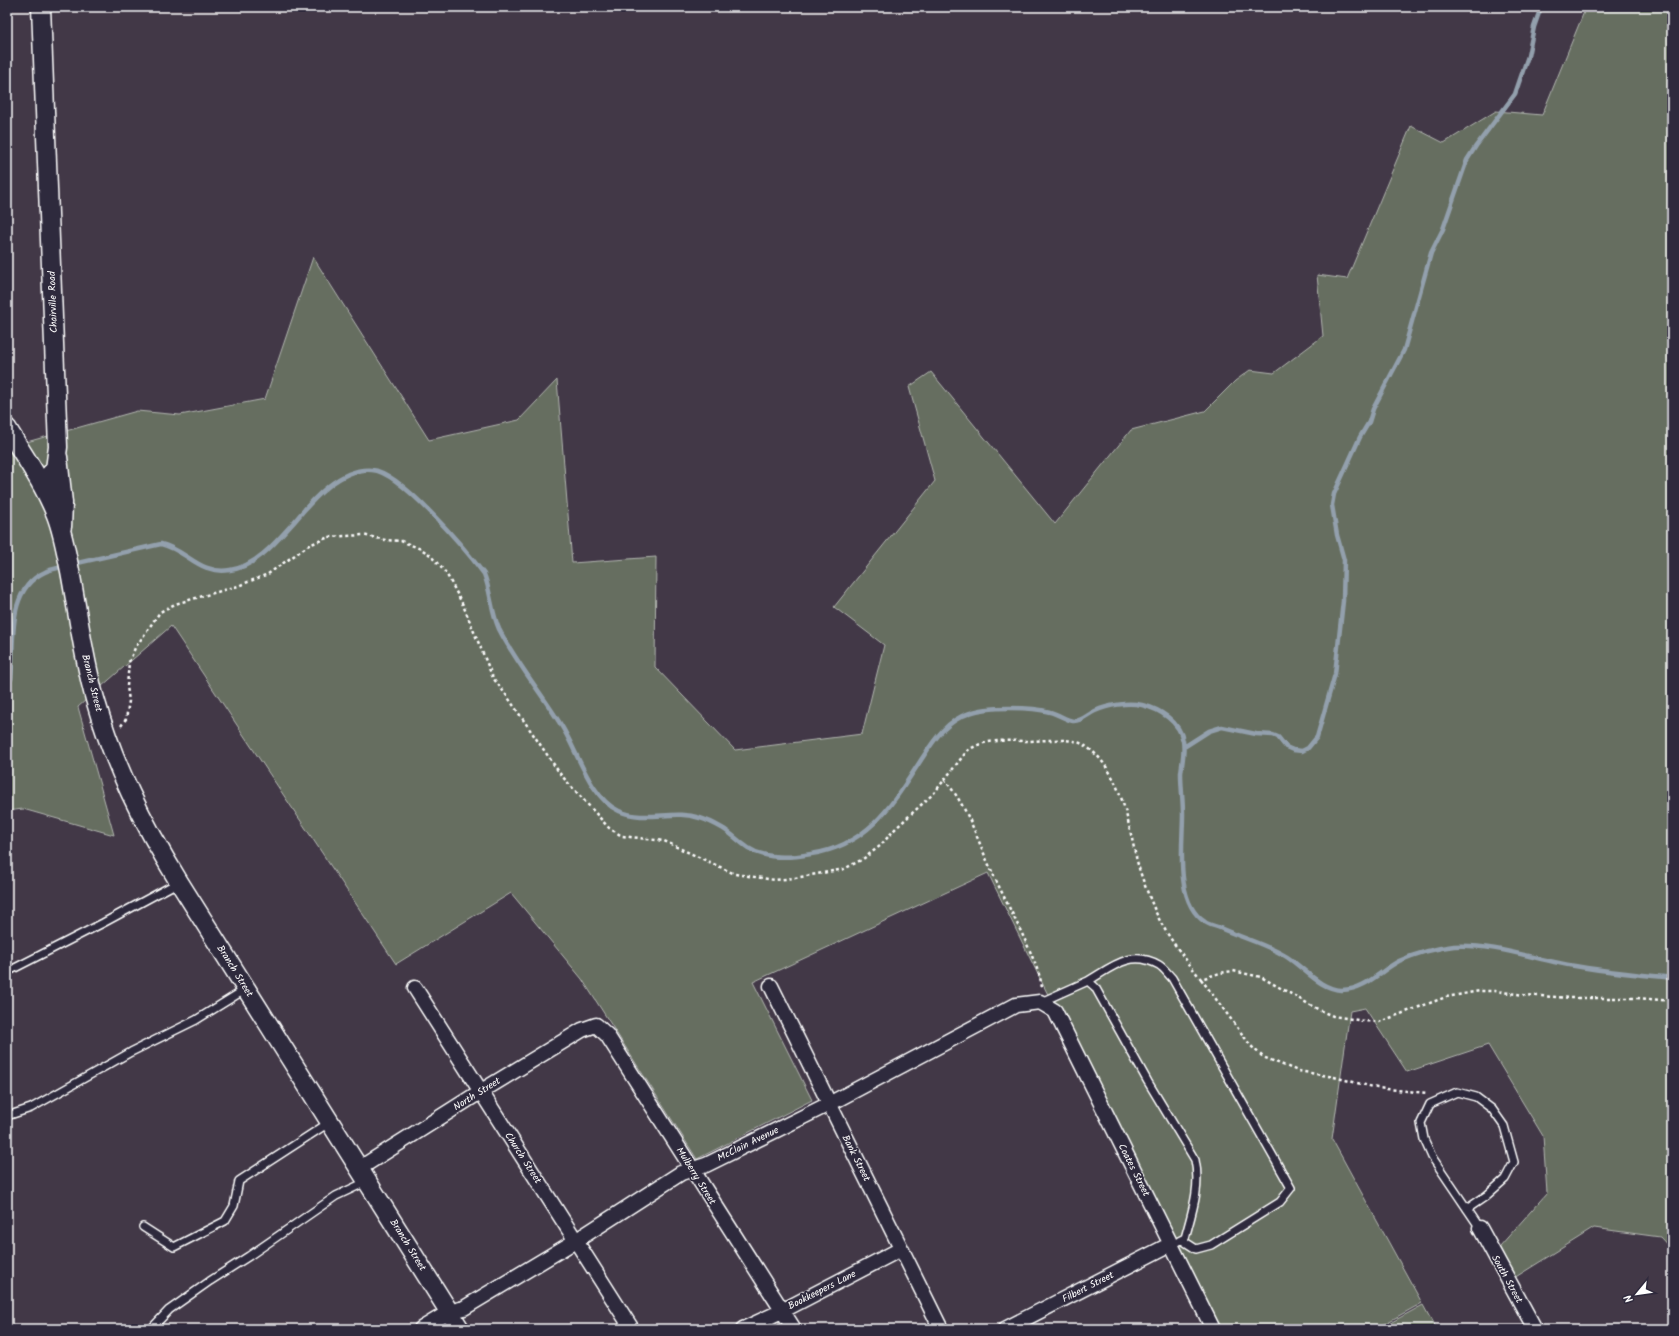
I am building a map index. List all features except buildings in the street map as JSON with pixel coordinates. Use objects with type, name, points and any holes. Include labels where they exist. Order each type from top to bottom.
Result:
[{"type":"street","name":"Chairville Road","points":[[41,7],[58,457],[55,468],[41,484]]},
{"type":"street","points":[[7,428],[41,484],[56,516],[63,540]]},
{"type":"street","points":[[58,457],[63,503],[63,540]]},
{"type":"street","name":"Branch Street","points":[[63,540],[84,655],[94,698],[115,761],[127,789],[163,856],[179,882],[460,1329]]},
{"type":"street","name":"Bank Street","points":[[771,986],[941,1329]]},
{"type":"street","name":"Church Street","points":[[415,988],[480,1092],[577,1240],[632,1329]]},
{"type":"street","name":"Coates Street","points":[[1041,1002],[1055,1011],[1176,1242],[1213,1329]]},
{"type":"street","name":"McClain Avenue","points":[[421,1329],[449,1312],[464,1308],[577,1240],[681,1173],[706,1165],[829,1104],[1016,1005],[1041,1002]]},
{"type":"street","name":"North Street","points":[[364,1175],[480,1092],[582,1030],[596,1025]]},
{"type":"street","name":"Mulberry Street","points":[[596,1025],[607,1035],[794,1329]]},
{"type":"street","name":"South Street","points":[[1480,1228],[1535,1329]]},
{"type":"street","name":"Filbert Street","points":[[1005,1329],[1176,1242]]},
{"type":"street","name":"Bookkeepers Lane","points":[[743,1329],[901,1249]]},
{"type":"lane","points":[[7,972],[179,882]]},
{"type":"lane","points":[[1041,1002],[1088,981],[1127,958],[1142,958],[1159,965],[1172,978],[1291,1188],[1280,1202],[1211,1245],[1196,1249],[1176,1242]]},
{"type":"lane","points":[[1088,981],[1095,987],[1148,1082],[1195,1160],[1198,1174],[1195,1201],[1186,1238],[1176,1242]]},
{"type":"lane","points":[[7,1116],[30,1108],[131,1052],[196,1020],[246,989]]},
{"type":"lane","points":[[1467,1209],[1486,1196],[1505,1179],[1514,1162],[1504,1126],[1492,1109],[1476,1097],[1456,1092],[1430,1104],[1420,1123],[1424,1140],[1432,1157],[1467,1209],[1480,1228]]},
{"type":"lane","points":[[143,1228],[174,1247],[225,1221],[234,1206],[238,1181],[331,1122]]},
{"type":"lane","points":[[151,1329],[169,1310],[267,1244],[364,1175]]},
{"type":"path","points":[[106,734],[121,726],[126,719],[129,701],[127,686],[130,662],[134,648],[160,612],[175,604],[238,586],[268,574],[309,545],[329,537],[363,535],[384,540],[401,541],[429,554],[446,573],[463,605],[493,678],[561,775],[609,828],[622,836],[664,841],[735,874],[775,880],[844,869],[863,859],[880,846],[895,829],[934,792],[967,751],[973,746],[988,741],[1060,740],[1081,743],[1100,757],[1110,772],[1125,811],[1137,859],[1159,919],[1182,956],[1251,1046],[1263,1057],[1298,1071],[1334,1077],[1377,1088],[1414,1093],[1454,1093]]},
{"type":"path","points":[[944,779],[957,794],[969,816],[989,866],[1026,942],[1041,980],[1041,1002]]},
{"type":"path","points":[[1200,979],[1220,972],[1233,971],[1261,977],[1321,1011],[1333,1016],[1364,1021],[1385,1020],[1446,998],[1480,991],[1571,998],[1637,998],[1672,1001]]},
{"type":"shaded area","points":[[287,1322],[292,1329],[124,1329]]},
{"type":"green space","points":[[1586,7],[1672,7],[1672,1250],[1660,1237],[1594,1228],[1506,1283],[1492,1255],[1547,1193],[1543,1136],[1488,1045],[1407,1072],[1365,1008],[1350,1011],[1332,1139],[1422,1303],[1375,1329],[1219,1329],[1171,1244],[988,873],[753,982],[812,1100],[697,1159],[582,979],[511,893],[396,964],[171,626],[78,707],[114,835],[23,809],[7,811],[7,444],[9,447],[137,411],[180,415],[265,399],[313,257],[429,440],[519,420],[557,380],[572,563],[656,557],[655,667],[735,750],[862,734],[884,645],[834,607],[935,481],[909,387],[931,372],[1055,524],[1131,430],[1205,411],[1235,381],[1250,370],[1274,373],[1323,336],[1317,275],[1347,279],[1411,126],[1444,143],[1496,111],[1542,115]]},
{"type":"green space","points":[[1423,1305],[1436,1329],[1379,1329]]},
{"type":"waterway","points":[[1184,747],[1209,731],[1222,727],[1256,734],[1273,735],[1278,737],[1286,747],[1293,750],[1302,751],[1308,748],[1317,737],[1335,674],[1343,601],[1344,560],[1337,535],[1332,505],[1334,494],[1360,437],[1369,422],[1373,409],[1404,350],[1431,253],[1443,229],[1467,160],[1515,94],[1528,56],[1534,27],[1541,7]]},
{"type":"waterway","points":[[73,564],[161,544],[178,551],[201,566],[210,569],[219,571],[240,568],[266,552],[309,504],[338,479],[360,470],[372,470],[384,474],[399,483],[415,497],[448,531],[484,574],[496,622],[506,642],[561,725],[592,785],[609,805],[619,811],[639,816],[680,815],[703,819],[727,831],[756,852],[774,857],[811,854],[832,849],[849,842],[878,819],[890,806],[937,737],[943,730],[962,716],[987,709],[1021,708],[1042,710],[1076,721],[1106,707],[1136,704],[1149,707],[1168,717],[1178,728],[1183,741],[1184,753],[1181,773],[1183,814],[1182,872],[1188,901],[1195,913],[1208,924],[1279,952],[1313,978],[1327,986],[1342,990],[1358,987],[1399,961],[1440,948],[1454,946],[1481,947],[1587,968],[1672,978]]},
{"type":"waterway","points":[[7,685],[11,679],[14,619],[23,591],[32,580],[45,572],[66,566]]}]
